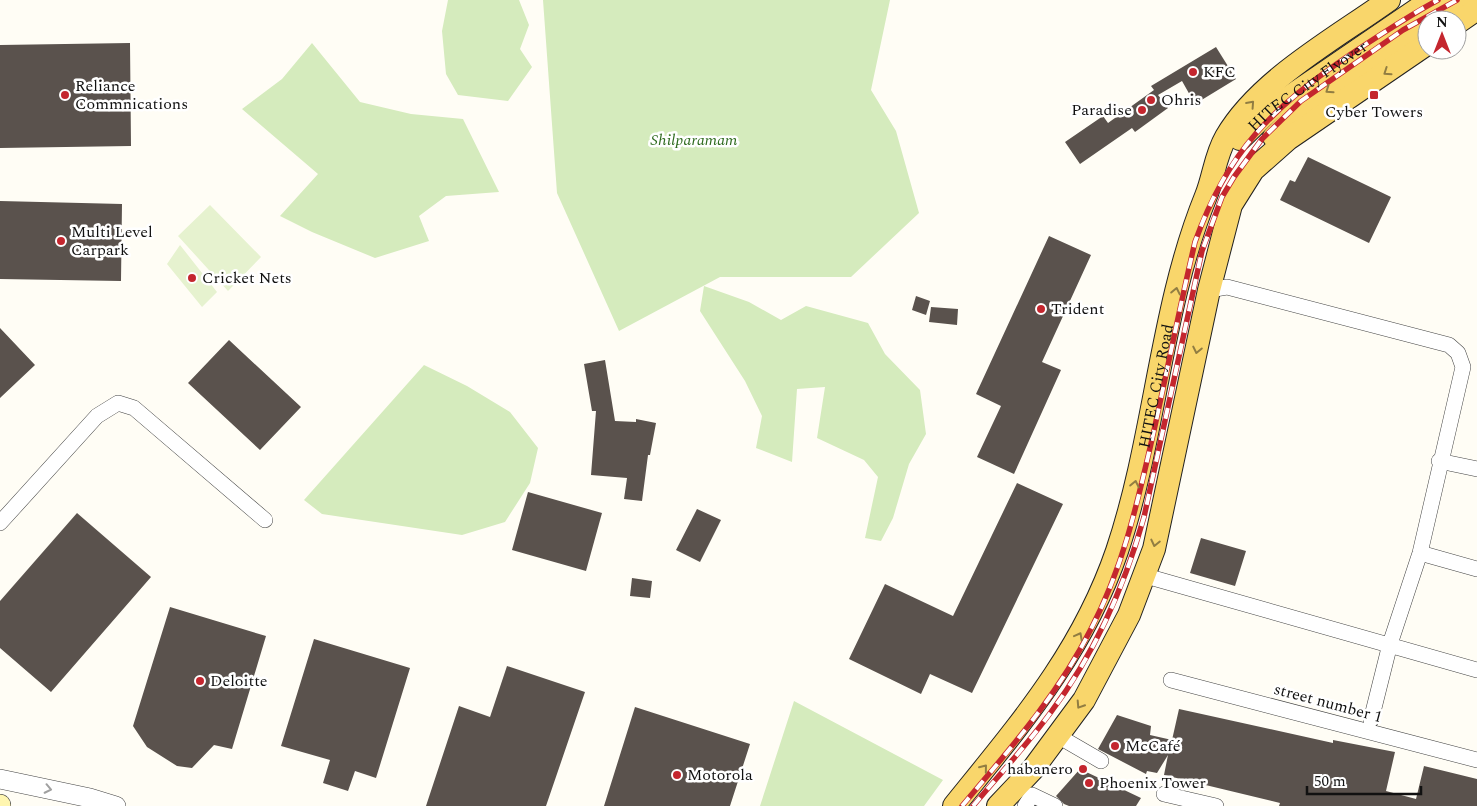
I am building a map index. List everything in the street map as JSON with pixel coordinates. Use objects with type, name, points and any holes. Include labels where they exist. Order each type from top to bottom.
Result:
[{"type":"main road","name":"HITEC City Road","points":[[954,806],[1028,714],[1059,671],[1080,634],[1103,586],[1117,551],[1133,494],[1178,282],[1192,228],[1207,194],[1216,159],[1226,137],[1262,93],[1389,0]]},
{"type":"main road","name":"HITEC City Flyover","points":[[1207,194],[1229,153],[1253,124],[1270,110],[1431,0]]},
{"type":"main road","points":[[1446,10],[1461,0]]},
{"type":"main road","name":"HITEC City Flyover","points":[[1231,205],[1246,171],[1257,156],[1297,114],[1417,30]]},
{"type":"main road","name":"HITEC City Road","points":[[998,806],[1033,769],[1084,700],[1129,615],[1154,549],[1209,290],[1231,205],[1253,170],[1269,155],[1417,51]]},
{"type":"street","points":[[1209,290],[1227,287],[1449,345],[1458,353],[1462,367],[1439,462],[1420,553],[1390,644],[1371,720]]},
{"type":"street","points":[[0,523],[97,416],[118,403],[134,408],[265,520]]},
{"type":"street","points":[[1439,462],[1477,470]]},
{"type":"street","points":[[1420,553],[1477,569]]},
{"type":"street","points":[[1142,578],[1153,578],[1477,670]]},
{"type":"street","name":"street number 1","points":[[1171,680],[1477,760]]},
{"type":"street","points":[[1058,736],[1101,761]]},
{"type":"street","points":[[0,779],[90,798],[116,806]]},
{"type":"street","points":[[1164,794],[1216,806]]},
{"type":"street","points":[[1031,797],[1055,806]]},
{"type":"green space","points":[[448,0],[519,0],[529,25],[520,49],[532,67],[508,101],[458,95],[446,74],[442,31]]},
{"type":"green space","name":"Shilparamam","points":[[543,0],[890,0],[871,90],[896,131],[919,213],[851,277],[720,277],[619,331],[557,193]]},
{"type":"green space","points":[[312,43],[360,102],[411,114],[463,119],[499,192],[446,196],[419,216],[429,241],[375,258],[312,232],[280,216],[318,174],[242,109],[282,79]]},
{"type":"green space","points":[[210,205],[261,257],[228,291],[178,236]]},
{"type":"green space","name":"Cricket Nets","points":[[180,245],[217,292],[202,307],[167,264]]},
{"type":"green space","points":[[704,286],[749,302],[781,320],[806,306],[868,323],[885,354],[920,390],[926,434],[909,464],[893,518],[881,541],[865,538],[878,477],[864,460],[817,438],[825,387],[797,389],[792,462],[756,448],[762,416],[745,381],[700,311]]},
{"type":"green space","points":[[424,365],[467,386],[510,412],[538,448],[530,483],[505,522],[462,535],[322,514],[304,500]]},
{"type":"green space","points":[[794,701],[943,780],[924,806],[760,806]]},
{"type":"building","name":"Reliance Commnications","points":[[130,43],[131,146],[0,148],[0,45]]},
{"type":"building","points":[[1216,47],[1236,79],[1195,104],[1182,81],[1158,95],[1168,108],[1135,132],[1132,128],[1080,164],[1065,142],[1103,116],[1108,123],[1154,90],[1151,86]]},
{"type":"building","points":[[1308,157],[1391,197],[1369,243],[1280,200],[1290,180],[1295,182]]},
{"type":"building","name":"Multi Level Carpark","points":[[0,201],[122,204],[121,281],[0,279]]},
{"type":"building","name":"Trident","points":[[1049,236],[1091,255],[1042,362],[1061,370],[1014,474],[977,457],[1001,406],[976,394]]},
{"type":"building","points":[[916,296],[930,301],[926,315],[912,310]]},
{"type":"building","points":[[931,307],[958,309],[957,325],[929,322]]},
{"type":"building","points":[[0,328],[35,365],[0,398]]},
{"type":"building","points":[[229,340],[301,407],[260,450],[188,383]]},
{"type":"building","points":[[605,360],[615,421],[636,422],[636,419],[656,423],[650,455],[648,455],[642,501],[624,499],[627,478],[591,475],[596,411],[592,411],[584,364]]},
{"type":"building","points":[[1017,483],[1063,504],[972,693],[930,674],[921,694],[849,659],[885,584],[953,616]]},
{"type":"building","points":[[528,492],[602,513],[586,571],[512,550]]},
{"type":"building","points":[[697,509],[721,520],[700,562],[676,550]]},
{"type":"building","points":[[77,513],[151,577],[51,692],[0,648],[0,601]]},
{"type":"building","points":[[1201,538],[1246,551],[1235,586],[1190,573]]},
{"type":"building","points":[[632,578],[652,581],[650,598],[630,596]]},
{"type":"building","name":"Deloitte","points":[[170,607],[266,636],[232,749],[214,745],[192,768],[177,766],[147,747],[133,726]]},
{"type":"building","name":"Deloitte","points":[[314,639],[410,668],[376,778],[355,771],[348,791],[323,783],[330,760],[281,746]]},
{"type":"building","points":[[507,666],[585,692],[546,806],[426,806],[459,706],[490,717]]},
{"type":"building","name":"Motorola","points":[[635,707],[750,744],[730,806],[604,806]]},
{"type":"building","points":[[1179,709],[1333,743],[1333,740],[1395,752],[1386,791],[1416,799],[1424,766],[1477,779],[1477,806],[1279,806],[1280,803],[1164,775],[1168,755],[1157,773],[1147,771],[1146,774],[1098,749],[1117,715],[1151,726],[1150,735],[1172,740]]},
{"type":"building","name":"Phoenix Tower","points":[[1080,769],[1141,798],[1136,806],[1069,806],[1064,804],[1056,796]]},
{"type":"railway","points":[[962,806],[1015,743],[1064,677],[1091,629],[1112,581],[1135,510],[1195,242],[1222,181],[1238,156],[1256,134],[1298,93],[1351,54],[1438,0]]},
{"type":"railway","points":[[973,806],[1032,736],[1067,690],[1094,643],[1117,594],[1144,517],[1202,251],[1222,197],[1234,177],[1262,139],[1301,101],[1403,30],[1457,0]]},
{"type":"place","name":"KFC","points":[[1193,72]]},
{"type":"place","name":"Reliance Commnications","points":[[65,95]]},
{"type":"place","name":"Cyber Towers","points":[[1374,95]]},
{"type":"place","name":"Ohris","points":[[1151,100]]},
{"type":"place","name":"Paradise","points":[[1142,110]]},
{"type":"place","name":"Multi Level Carpark","points":[[61,241]]},
{"type":"place","name":"Cricket Nets","points":[[192,278]]},
{"type":"place","name":"Trident","points":[[1041,309]]},
{"type":"place","name":"Deloitte","points":[[200,681]]},
{"type":"place","name":"McCafé","points":[[1115,746]]},
{"type":"place","name":"habanero","points":[[1083,769]]},
{"type":"place","name":"Motorola","points":[[677,775]]},
{"type":"place","name":"Phoenix Tower","points":[[1089,783]]}]
